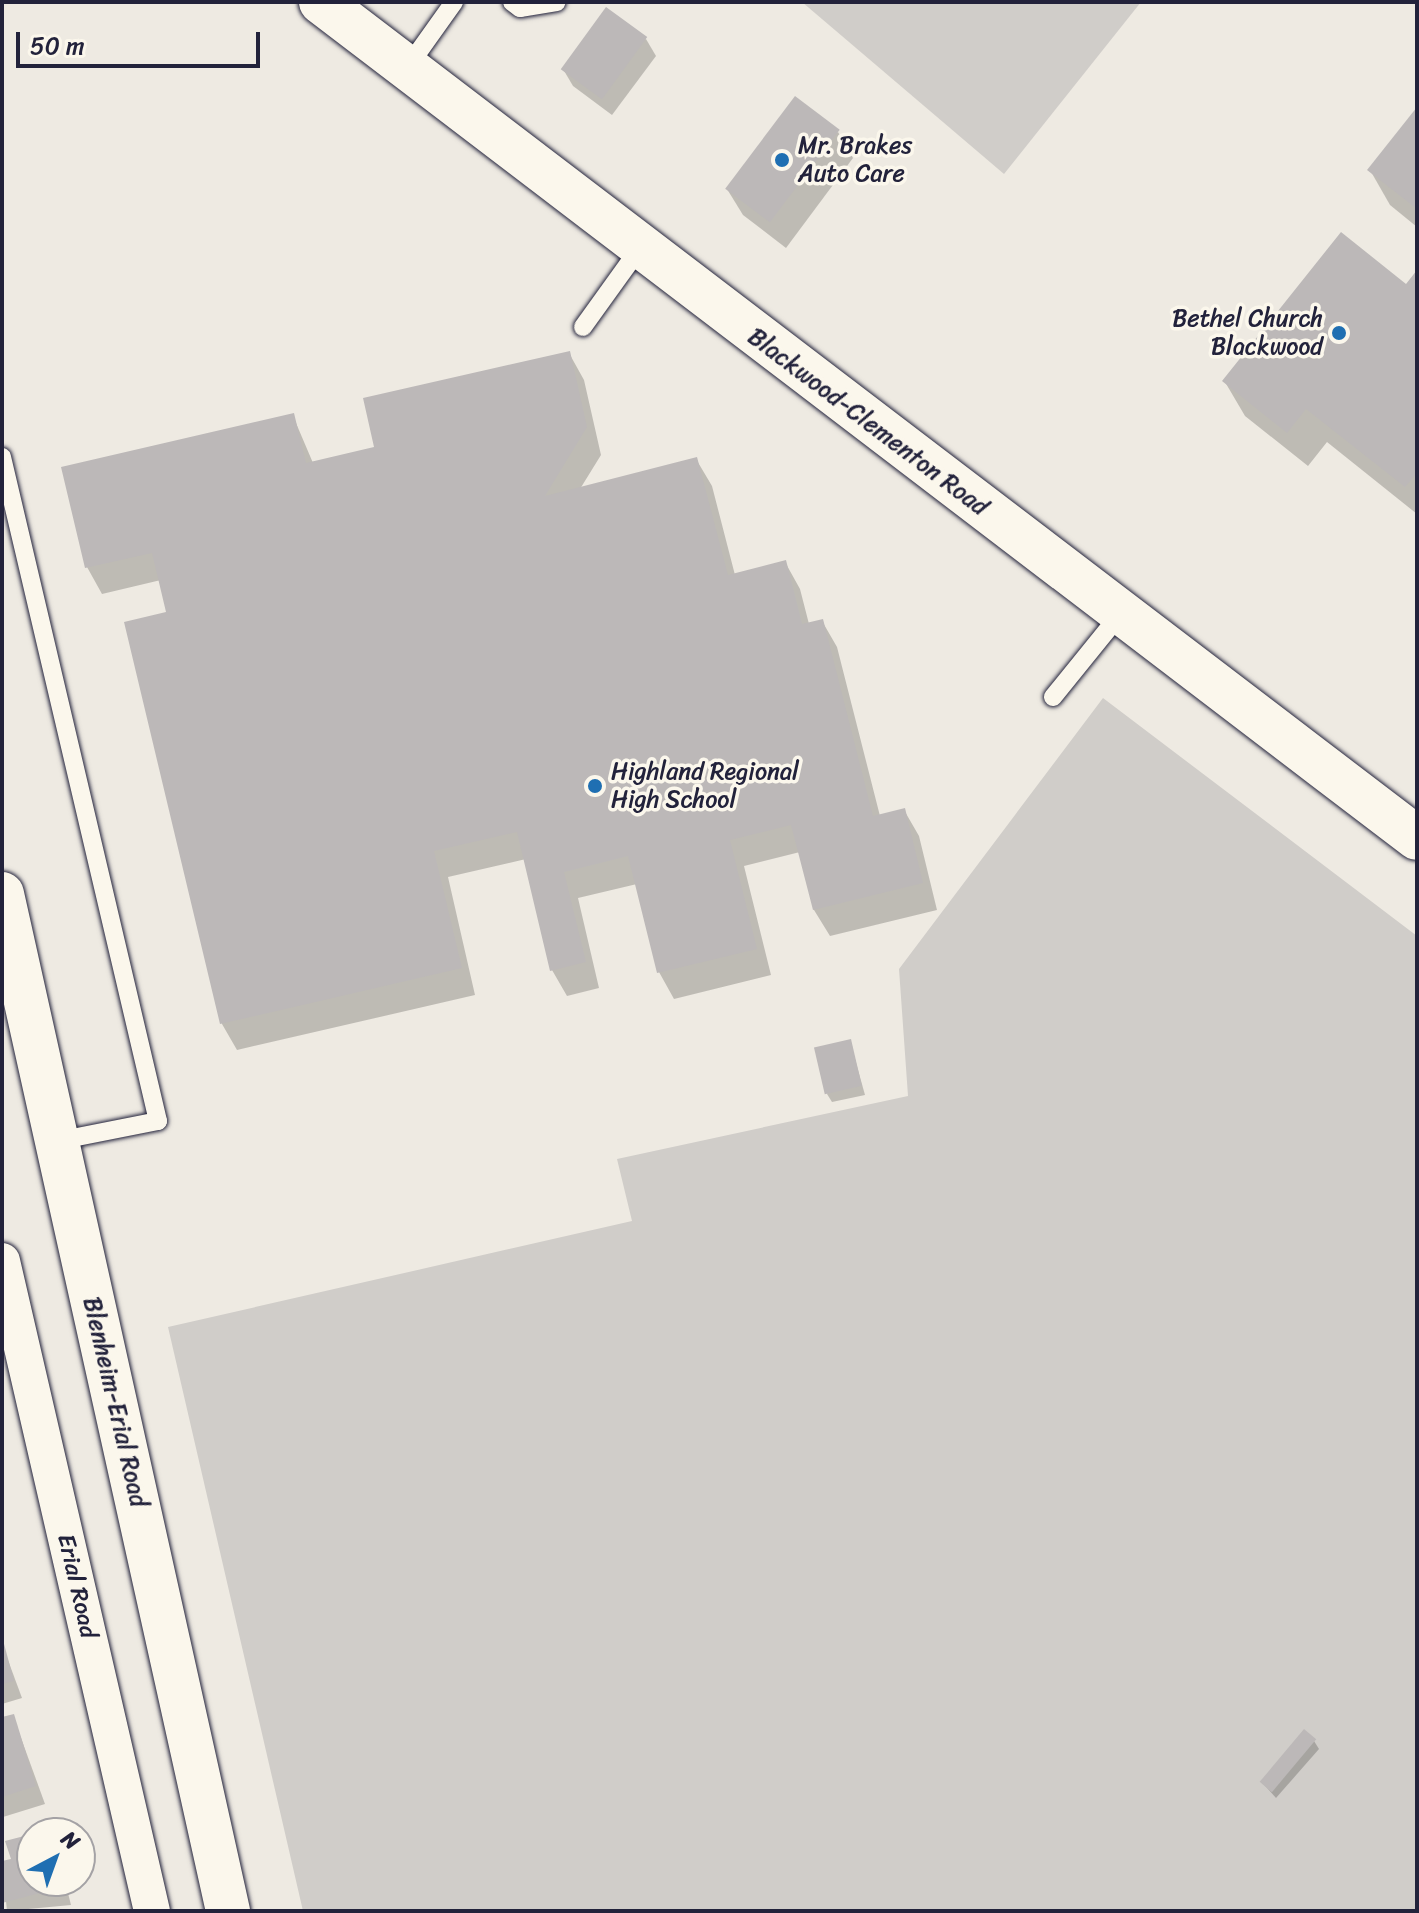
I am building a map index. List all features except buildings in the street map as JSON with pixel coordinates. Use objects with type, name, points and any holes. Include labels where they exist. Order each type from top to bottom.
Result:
[{"type":"main road","name":"Blackwood-Clementon Road","points":[[321,2],[639,249],[1417,838]]},
{"type":"main road","name":"Blenheim-Erial Road","points":[[2,895],[228,1911]]},
{"type":"street","name":"Erial Road","points":[[2,1261],[152,1911]]},
{"type":"lane","points":[[407,69],[454,2]]},
{"type":"lane","points":[[512,2],[520,8],[557,2]]},
{"type":"lane","points":[[583,327],[639,249]]},
{"type":"lane","points":[[2,457],[158,1121],[57,1141]]},
{"type":"lane","points":[[1053,697],[1121,613]]},
{"type":"shaded area","points":[[802,2],[1141,2],[1004,174]]},
{"type":"shaded area","points":[[1103,698],[1417,936],[1417,1911],[303,1911],[168,1327],[632,1221],[617,1159],[908,1096],[899,969]]},
{"type":"place","name":"Mr. Brakes Auto Care","points":[[782,160]]},
{"type":"place","name":"Bethel Church Blackwood","points":[[1339,333]]},
{"type":"place","name":"Highland Regional High School","points":[[595,786]]}]
